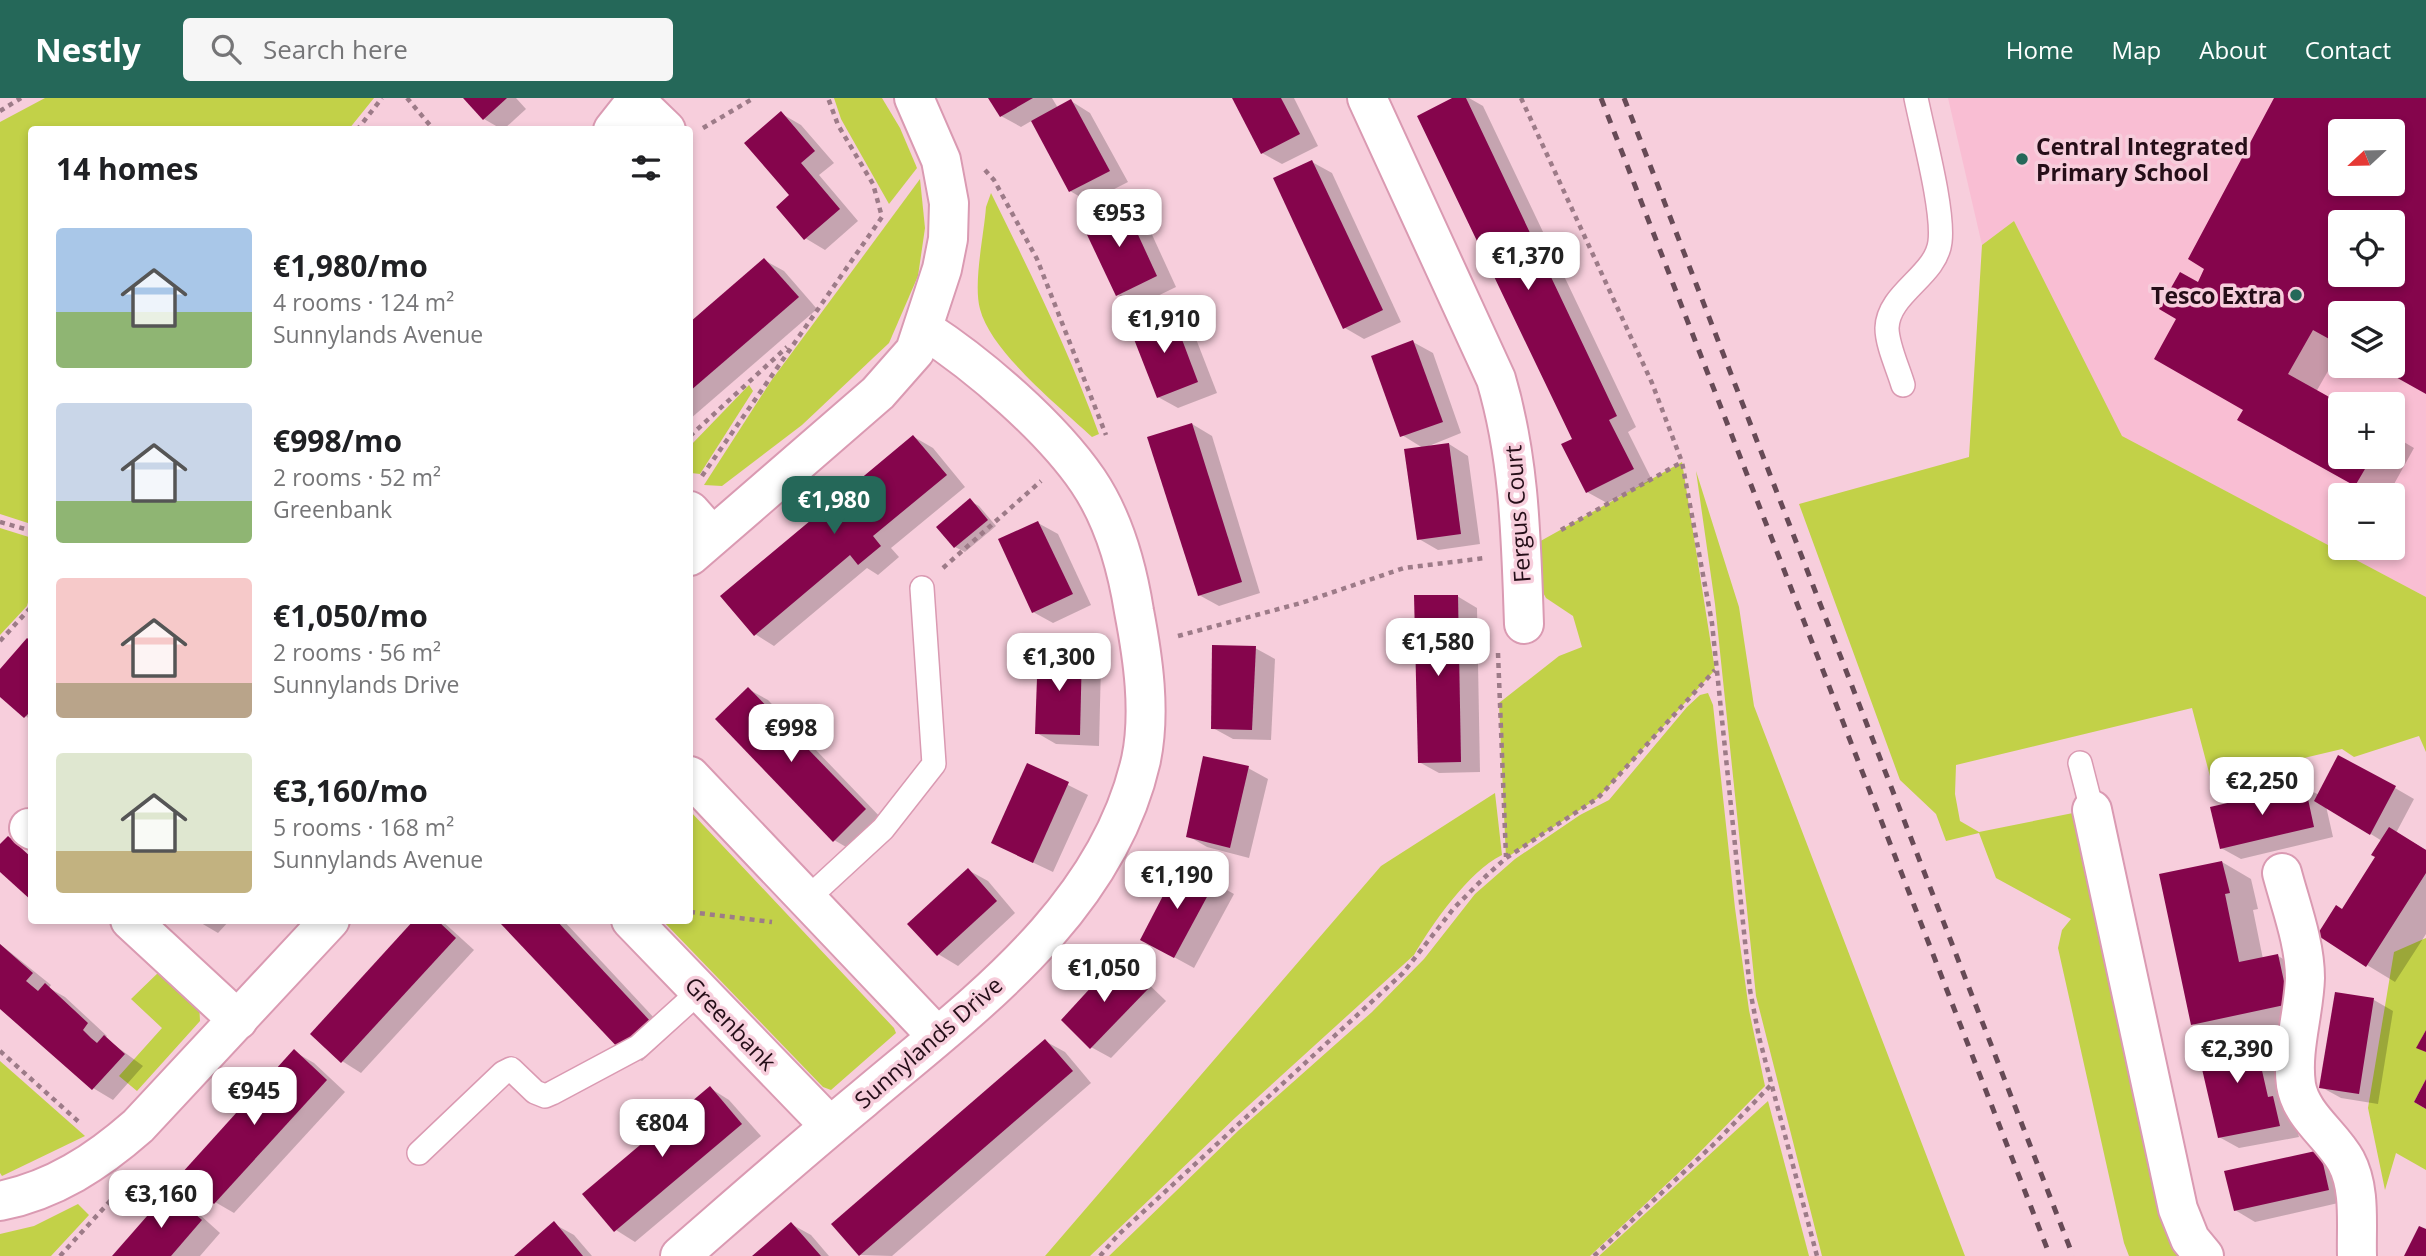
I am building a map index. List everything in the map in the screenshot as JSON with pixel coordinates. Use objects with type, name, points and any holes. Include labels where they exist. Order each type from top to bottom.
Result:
[{"type":"street","points":[[697,522],[878,393],[915,351],[925,330],[944,259],[949,203],[941,160],[914,98]]},
{"type":"street","points":[[616,126],[636,101],[677,126]]},
{"type":"street","name":"Fergus Court","points":[[1375,101],[1496,379],[1509,423],[1517,475],[1524,624]]},
{"type":"street","name":"Sunnylands Drive","points":[[680,1256],[995,987],[1046,934],[1090,879],[1107,851],[1132,791],[1141,760],[1145,712],[1140,644],[1128,577],[1117,544],[1089,482],[1068,456],[1009,397],[956,350],[925,330]]},
{"type":"street","points":[[693,779],[937,1036]]},
{"type":"street","points":[[2092,810],[2178,1209],[2190,1239],[2204,1256]]},
{"type":"street","points":[[2283,873],[2303,950],[2305,976],[2295,1066],[2296,1086],[2300,1100],[2344,1158],[2352,1174],[2357,1256]]},
{"type":"street","points":[[134,924],[238,1020]]},
{"type":"street","points":[[0,1201],[46,1188],[81,1170],[110,1150],[138,1126],[326,924]]},
{"type":"street","name":"Greenbank","points":[[635,924],[831,1126]]},
{"type":"lane","points":[[1903,385],[1887,329],[1891,311],[1931,262],[1940,243],[1938,216],[1916,98]]},
{"type":"lane","points":[[807,900],[883,829],[934,764],[922,588]]},
{"type":"lane","points":[[2080,763],[2092,810]]},
{"type":"lane","points":[[419,1153],[503,1073],[511,1069],[535,1092],[545,1096],[638,1047],[700,991]]},
{"type":"path","points":[[0,111],[21,98]]},
{"type":"path","points":[[360,126],[382,98]]},
{"type":"path","points":[[407,98],[431,126]]},
{"type":"path","points":[[692,126],[754,98]]},
{"type":"path","points":[[697,522],[794,340],[882,217],[873,184],[838,125],[828,98]]},
{"type":"path","points":[[1521,98],[1653,383],[1682,462],[1708,597],[1750,990],[1771,1085],[1817,1256]]},
{"type":"path","points":[[975,161],[995,180],[1037,259],[1107,436]]},
{"type":"path","points":[[693,433],[794,340]]},
{"type":"path","points":[[922,588],[1068,456]]},
{"type":"path","points":[[1140,644],[1301,603],[1404,568],[1521,552],[1682,462]]},
{"type":"path","points":[[0,522],[28,530]]},
{"type":"path","points":[[0,641],[28,610]]},
{"type":"path","points":[[1506,858],[1498,644],[1524,624]]},
{"type":"path","points":[[1100,1256],[1138,1216],[1403,973],[1454,908],[1506,858],[1598,798],[1715,670]]},
{"type":"path","points":[[693,912],[836,930]]},
{"type":"path","points":[[0,1051],[110,1150]]},
{"type":"path","points":[[1594,1256],[1705,1152],[1771,1085]]},
{"type":"shaded area","points":[[1948,98],[2426,98],[2426,597],[2356,560],[2405,560],[2405,483],[2328,483],[2328,545],[2121,436],[2014,221],[1982,245]]},
{"type":"green space","points":[[45,98],[374,98],[351,126],[28,126],[28,523],[0,514],[0,122]]},
{"type":"green space","points":[[834,98],[882,98],[900,128],[917,168],[889,204],[841,119]]},
{"type":"green space","points":[[920,179],[925,228],[918,276],[889,343],[802,425],[722,486],[704,485],[771,381]]},
{"type":"green space","points":[[991,193],[1062,342],[1099,434],[1092,437],[1028,378],[987,326],[980,309],[978,286],[986,207]]},
{"type":"green space","points":[[2014,221],[2122,436],[2328,545],[2328,560],[2356,560],[2426,597],[2426,752],[2419,736],[2354,757],[2342,749],[2211,780],[2192,708],[1956,765],[1955,794],[1960,821],[1979,832],[2073,813],[2162,1200],[2179,1256],[2129,1256],[2124,1243],[2058,948],[2062,930],[2071,919],[1996,878],[1979,833],[1946,841],[1936,814],[1900,780],[1799,504],[1969,457],[1982,245]]},
{"type":"green space","points":[[749,385],[753,391],[700,474],[693,473],[693,443]]},
{"type":"green space","points":[[1682,462],[1715,670],[1598,798],[1506,858],[1499,703],[1559,656],[1582,647],[1573,616],[1546,598],[1521,552]]},
{"type":"green space","points":[[1696,471],[1739,607],[1754,706],[1965,1256],[1822,1256],[1756,996],[1715,604]]},
{"type":"green space","points":[[0,528],[28,537],[28,602],[0,635]]},
{"type":"green space","points":[[1708,693],[1713,705],[1749,1010],[1765,1086],[1690,1162],[1590,1256],[1109,1256],[1239,1130],[1372,1012],[1424,959],[1475,894],[1515,859],[1580,815],[1609,800],[1687,707],[1700,695]]},
{"type":"green space","points":[[1495,793],[1502,855],[1464,886],[1441,914],[1414,955],[1236,1117],[1090,1256],[1045,1256],[1381,866]]},
{"type":"green space","points":[[693,814],[894,1028],[896,1033],[831,1090],[823,1087],[666,924],[693,924]]},
{"type":"green space","points":[[2426,938],[2426,1030],[2417,1047],[2426,1052],[2426,1079],[2414,1102],[2426,1109],[2426,1170],[2396,1153],[2385,1190],[2368,1108],[2394,952]]},
{"type":"green space","points":[[162,969],[199,1001],[200,1021],[137,1091],[119,1076],[162,1028],[131,999]]},
{"type":"green space","points":[[0,1061],[85,1136],[2,1176],[0,1173]]},
{"type":"green space","points":[[1768,1101],[1809,1256],[1599,1256]]},
{"type":"green space","points":[[78,1204],[89,1215],[51,1256],[0,1256],[0,1234],[34,1226]]},
{"type":"building","points":[[463,98],[507,98],[483,120]]},
{"type":"building","points":[[988,98],[1033,98],[1000,117]]},
{"type":"building","points":[[1232,98],[1281,98],[1300,134],[1261,154]]},
{"type":"building","points":[[1452,98],[1466,98],[1617,416],[1609,420],[1634,469],[1586,493],[1561,444],[1572,439],[1417,116]]},
{"type":"building","name":"Tesco Extra","points":[[2274,98],[2426,98],[2426,394],[2397,378],[2405,378],[2405,301],[2328,301],[2328,338],[2313,330],[2288,374],[2328,396],[2328,469],[2365,469],[2357,483],[2350,483],[2237,420],[2243,410],[2154,359],[2176,319],[2159,309],[2180,272],[2198,282],[2204,269],[2188,259]]},
{"type":"building","points":[[1071,99],[1110,171],[1069,192],[1031,121]]},
{"type":"building","points":[[781,111],[815,151],[801,163],[840,209],[804,240],[776,207],[789,195],[744,143]]},
{"type":"building","points":[[1312,160],[1383,310],[1343,329],[1273,178]]},
{"type":"building","points":[[1123,202],[1157,276],[1116,296],[1081,222]]},
{"type":"building","points":[[764,258],[799,297],[693,388],[693,319]]},
{"type":"building","points":[[1172,313],[1198,382],[1157,398],[1130,329]]},
{"type":"building","points":[[1413,340],[1443,422],[1400,437],[1371,356]]},
{"type":"building","points":[[1192,423],[1242,582],[1198,596],[1147,437]]},
{"type":"building","points":[[913,435],[947,475],[873,536],[881,546],[858,565],[850,555],[754,636],[720,596]]},
{"type":"building","points":[[1449,443],[1461,534],[1417,540],[1404,449]]},
{"type":"building","points":[[970,498],[988,520],[954,548],[936,527]]},
{"type":"building","points":[[1038,521],[1073,594],[1032,613],[998,539]]},
{"type":"building","points":[[1414,595],[1458,595],[1461,762],[1418,763]]},
{"type":"building","points":[[28,639],[28,714],[24,718],[0,697],[0,669]]},
{"type":"building","points":[[1212,645],[1256,646],[1252,730],[1211,729]]},
{"type":"building","points":[[1038,650],[1082,651],[1080,735],[1035,734]]},
{"type":"building","points":[[748,687],[866,809],[833,842],[715,719]]},
{"type":"building","points":[[2338,755],[2396,786],[2370,835],[2314,801]]},
{"type":"building","points":[[1203,756],[1249,766],[1230,848],[1186,837]]},
{"type":"building","points":[[1027,763],[1069,782],[1033,863],[991,843]]},
{"type":"building","points":[[2305,785],[2314,827],[2220,849],[2210,807]]},
{"type":"building","points":[[2389,827],[2426,850],[2426,873],[2366,967],[2317,935],[2336,905],[2342,909],[2375,857],[2371,855]]},
{"type":"building","points":[[8,836],[28,854],[28,897],[0,872],[0,844]]},
{"type":"building","points":[[2222,861],[2230,893],[2225,894],[2239,962],[2278,954],[2289,1004],[2191,1025],[2159,874]]},
{"type":"building","points":[[1180,863],[1215,882],[1174,958],[1140,940]]},
{"type":"building","points":[[968,868],[997,901],[937,956],[907,924]]},
{"type":"building","points":[[410,924],[441,924],[456,938],[341,1063],[310,1034]]},
{"type":"building","points":[[501,924],[560,924],[652,1023],[621,1051]]},
{"type":"building","points":[[0,944],[33,973],[26,981],[38,991],[45,983],[88,1023],[83,1030],[91,1038],[97,1043],[104,1035],[125,1054],[92,1090],[0,1009]]},
{"type":"building","points":[[1117,959],[1148,989],[1090,1049],[1061,1020]]},
{"type":"building","points":[[2335,992],[2374,998],[2359,1094],[2319,1088]]},
{"type":"building","points":[[2426,1030],[2426,1052],[2416,1048]]},
{"type":"building","points":[[2253,1031],[2268,1097],[2273,1096],[2280,1126],[2218,1138],[2196,1043]]},
{"type":"building","points":[[1045,1039],[1073,1071],[859,1256],[831,1224]]},
{"type":"building","points":[[294,1049],[327,1080],[214,1204],[181,1174]]},
{"type":"building","points":[[2426,1079],[2426,1109],[2414,1102]]},
{"type":"building","points":[[710,1086],[742,1124],[614,1232],[582,1194]]},
{"type":"building","points":[[2320,1150],[2329,1190],[2234,1211],[2224,1171]]},
{"type":"building","points":[[169,1191],[202,1220],[171,1256],[112,1256]]},
{"type":"building","points":[[554,1221],[583,1256],[514,1256]]},
{"type":"building","points":[[791,1222],[821,1256],[752,1256],[759,1250]]},
{"type":"building","points":[[2419,1226],[2426,1229],[2426,1256],[2404,1256]]},
{"type":"railway","points":[[1601,98],[2050,1256]]},
{"type":"railway","points":[[1624,98],[2073,1256]]},
{"type":"place","name":"Central Integrated Primary School","points":[[2022,159]]},
{"type":"place","name":"Tesco Extra","points":[[2296,295]]}]
